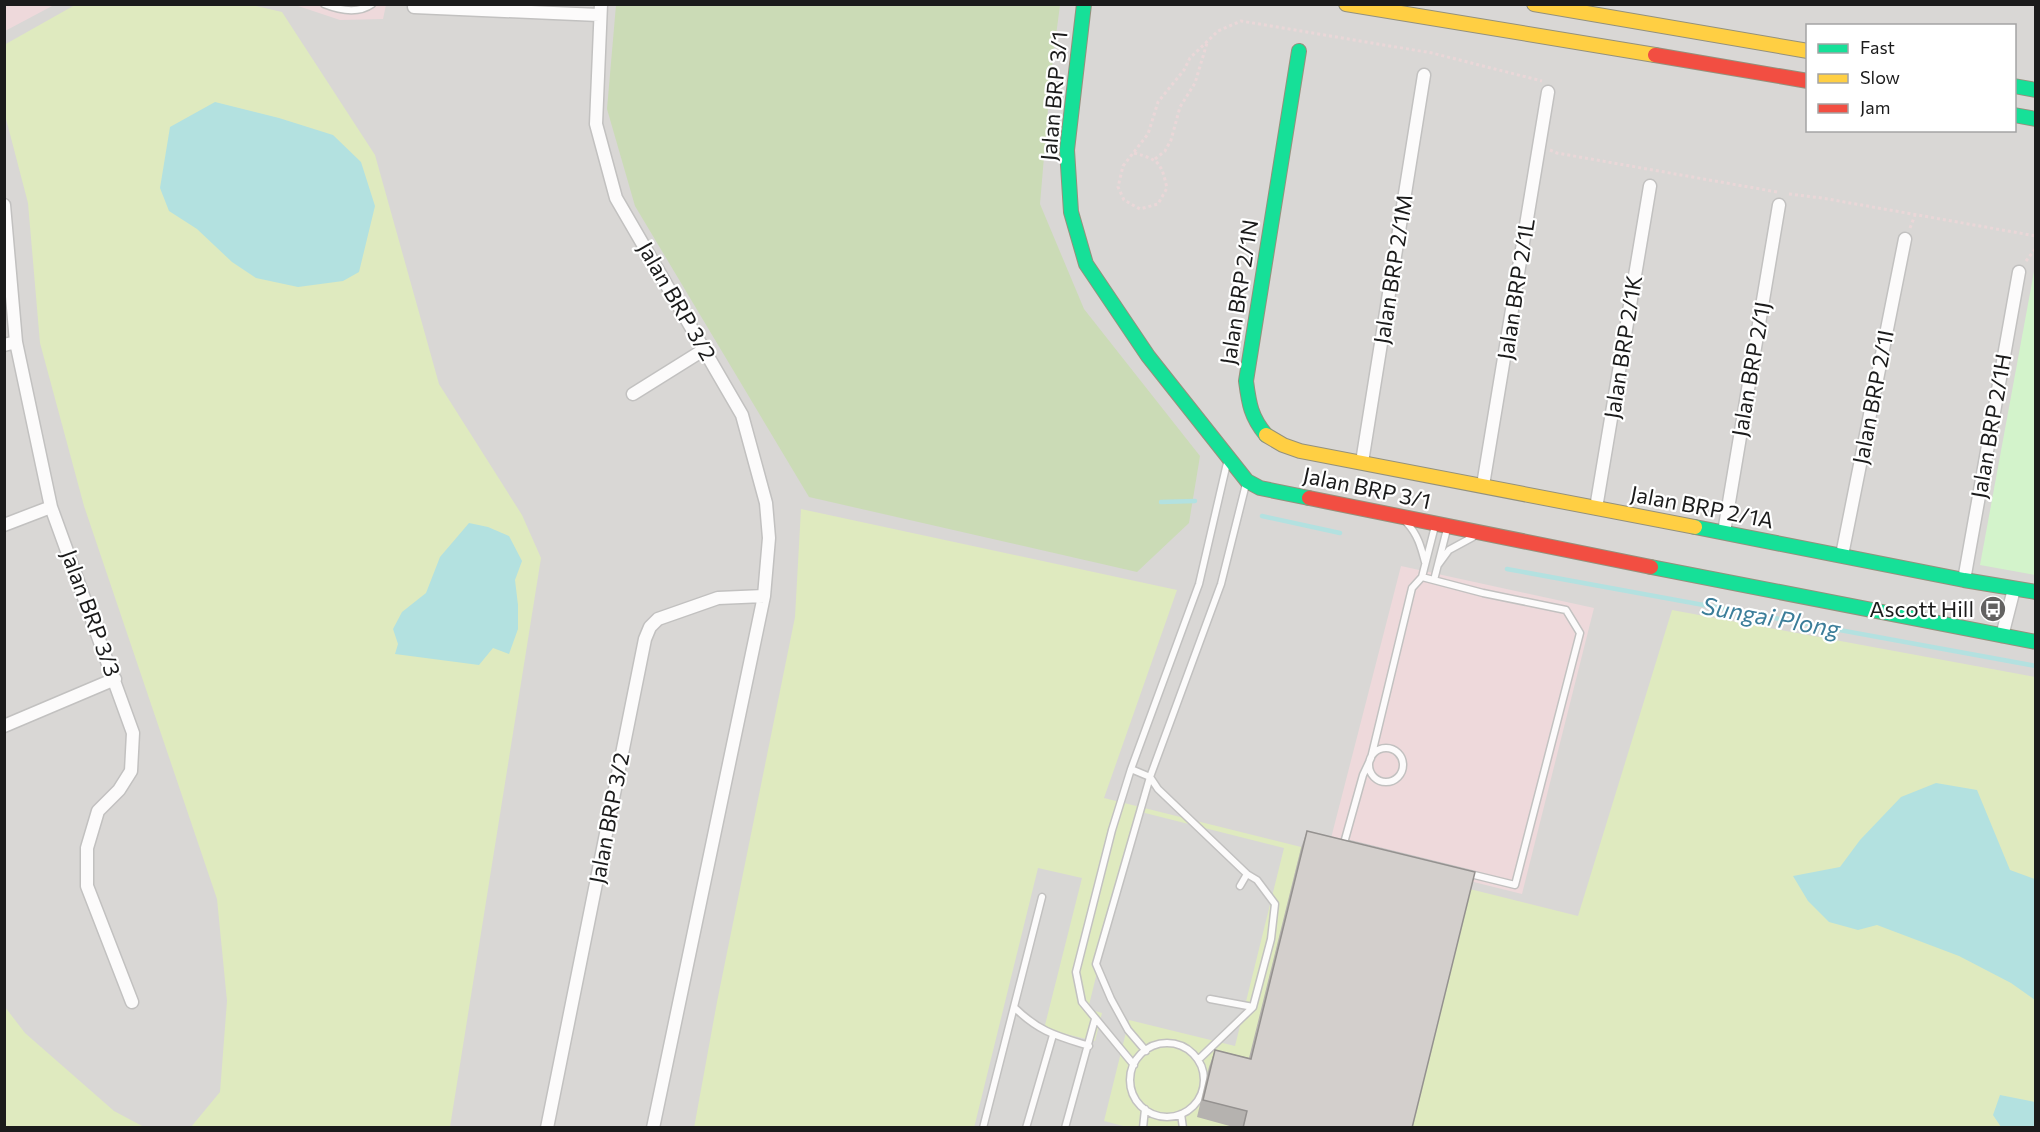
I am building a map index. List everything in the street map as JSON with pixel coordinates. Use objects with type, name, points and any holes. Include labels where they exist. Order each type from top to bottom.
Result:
[{"type":"street","name":"Jalan BRP 3/1","points":[[1084,4],[1067,150],[1071,212],[1086,264],[1148,356],[1247,481],[1260,488],[1401,517],[2036,642]]},
{"type":"street","points":[[1346,4],[1806,81]]},
{"type":"street","points":[[1534,4],[1806,51]]},
{"type":"street","points":[[414,7],[600,10]]},
{"type":"street","name":"Jalan BRP 3/2","points":[[600,10],[596,124],[616,198],[742,415],[766,503],[769,538],[764,596],[653,1128]]},
{"type":"street","name":"Jalan BRP 2/1N","points":[[1299,51],[1247,369],[1246,398],[1250,413],[1258,428],[1270,440],[1286,447],[1362,462]]},
{"type":"street","name":"Jalan BRP 2/1M","points":[[1362,462],[1424,75]]},
{"type":"street","points":[[2016,86],[2036,90]]},
{"type":"street","name":"Jalan BRP 2/1L","points":[[1483,485],[1548,92]]},
{"type":"street","points":[[2016,115],[2036,118]]},
{"type":"street","name":"Jalan BRP 2/1K","points":[[1596,508],[1650,186]]},
{"type":"street","name":"Jalan BRP 3/3","points":[[4,205],[10,343],[51,507],[133,734],[130,771],[119,790],[98,811],[87,848],[87,886],[132,1002]]},
{"type":"street","name":"Jalan BRP 2/1J","points":[[1724,532],[1779,205]]},
{"type":"street","name":"Jalan BRP 2/1I","points":[[1842,555],[1905,239]]},
{"type":"street","name":"Jalan BRP 2/1H","points":[[1964,580],[2019,272]]},
{"type":"street","points":[[633,394],[705,349]]},
{"type":"street","name":"Jalan BRP 2/1A","points":[[1362,462],[1964,580],[2036,592]]},
{"type":"street","points":[[4,525],[51,507]]},
{"type":"street","points":[[2002,636],[2013,589]]},
{"type":"street","name":"Jalan BRP 3/2","points":[[547,1128],[645,639],[650,627],[658,619],[718,598],[764,596]]},
{"type":"street","points":[[4,726],[115,679]]},
{"type":"lane","points":[[324,4],[342,11],[368,8],[372,4]]},
{"type":"lane","points":[[1134,1065],[1082,1002],[1076,972],[1131,769],[1199,584],[1228,459]]},
{"type":"lane","points":[[1146,1051],[1128,1030],[1096,964],[1150,777],[1221,584],[1247,481]]},
{"type":"lane","points":[[1401,517],[1415,532],[1421,543],[1426,563]]},
{"type":"lane","points":[[1422,578],[1566,610],[1580,633],[1515,885],[1344,843],[1363,775],[1371,758],[1378,750],[1389,748],[1398,752],[1403,762],[1402,772],[1395,780],[1384,782],[1375,778],[1370,768],[1371,758],[1412,588],[1422,578],[1441,525]]},
{"type":"lane","points":[[1434,580],[1438,565],[1441,525]]},
{"type":"lane","points":[[1438,565],[1449,550],[1464,540],[1482,533]]},
{"type":"lane","points":[[1131,769],[1150,777],[1158,789],[1247,874],[1257,880],[1275,904],[1271,939],[1253,1006],[1198,1060]]},
{"type":"lane","points":[[1240,886],[1247,874]]},
{"type":"lane","points":[[983,1128],[1042,897]]},
{"type":"lane","points":[[1210,999],[1253,1006]]},
{"type":"lane","points":[[1014,1007],[1035,1026],[1053,1035],[1089,1046]]},
{"type":"lane","points":[[1065,1128],[1095,1019]]},
{"type":"lane","points":[[1026,1128],[1053,1035]]},
{"type":"lane","points":[[1172,1043],[1189,1050],[1198,1060],[1204,1081],[1200,1098],[1188,1111],[1171,1118],[1154,1115],[1139,1105],[1131,1089],[1131,1071],[1140,1055],[1146,1051],[1154,1045],[1172,1043]]},
{"type":"lane","points":[[1143,1128],[1145,1109]]},
{"type":"lane","points":[[1180,1114],[1183,1128]]},
{"type":"path","points":[[1155,159],[1165,152],[1171,140],[1180,107],[1195,83],[1208,41]]},
{"type":"path","points":[[1134,153],[1155,159],[1162,168],[1167,188],[1158,204],[1140,209],[1124,200],[1118,187],[1123,166],[1134,153]]},
{"type":"shaded area","points":[[5,4],[54,4],[54,5],[5,31]]},
{"type":"shaded area","points":[[5,5],[2035,5],[2035,1127],[5,1128]]},
{"type":"shaded area","points":[[295,5],[386,5],[383,19],[340,20]]},
{"type":"shaded area","points":[[1401,566],[1594,608],[1522,894],[1329,846]]},
{"type":"shaded area","points":[[1137,811],[1284,848],[1235,1046],[1129,1020],[1104,1121],[1127,1127],[974,1128],[1038,868],[1082,878],[1044,1029],[1095,1041],[1102,1013],[1088,1009]]},
{"type":"green space","points":[[247,4],[282,12],[375,155],[439,384],[522,515],[541,558],[450,1127],[191,1127],[220,1092],[227,1001],[217,899],[84,506],[40,343],[28,203],[5,115],[4,45],[75,5]]},
{"type":"green space","points":[[616,5],[1060,5],[1051,74],[1040,204],[1084,309],[1200,456],[1189,523],[1137,572],[809,497],[635,206],[607,109]]},
{"type":"green space","points":[[2035,266],[2035,575],[1980,565]]},
{"type":"green space","points":[[801,509],[1177,590],[1104,798],[1578,916],[1672,610],[2035,677],[2035,1127],[694,1128],[717,1002],[795,617]]},
{"type":"green space","points":[[5,1007],[25,1033],[114,1111],[144,1127],[5,1127]]},
{"type":"water","points":[[215,102],[279,118],[333,135],[361,162],[375,206],[359,272],[343,281],[298,287],[256,278],[232,262],[197,229],[169,211],[160,188],[170,127]]},
{"type":"water","points":[[469,523],[488,527],[509,536],[522,561],[515,580],[518,629],[509,654],[493,648],[479,665],[395,654],[398,644],[393,629],[402,612],[426,593],[440,557]]},
{"type":"water","points":[[1936,783],[1977,790],[2010,870],[2035,879],[2035,1000],[2011,983],[1959,956],[1877,925],[1858,930],[1829,922],[1808,901],[1793,876],[1840,867],[1860,840],[1901,797]]},
{"type":"water","points":[[2000,1095],[2035,1102],[2035,1127],[2001,1127],[1993,1115]]},
{"type":"building","points":[[1307,831],[1475,872],[1412,1128],[1243,1128],[1247,1111],[1203,1100],[1215,1050],[1251,1059]]},
{"type":"waterway","name":"Sungai Plong","points":[[1161,502],[1195,501]]},
{"type":"waterway","name":"Sungai Plong","points":[[1262,516],[1340,533]]},
{"type":"waterway","name":"Sungai Plong","points":[[1507,569],[2036,666]]},
{"type":"traffic: fast","points":[[1084,4],[1067,150],[1071,212],[1086,264],[1148,356],[1247,481],[1260,488],[1309,498]]},
{"type":"traffic: fast","points":[[1266,435],[1252,410],[1246,381],[1299,51]]},
{"type":"traffic: fast","points":[[2016,86],[2036,90]]},
{"type":"traffic: fast","points":[[2016,115],[2036,119]]},
{"type":"traffic: fast","points":[[1695,527],[2036,592]]},
{"type":"traffic: fast","points":[[1651,567],[2036,642]]},
{"type":"traffic: slow","points":[[1346,4],[1655,55]]},
{"type":"traffic: slow","points":[[1534,4],[1806,51]]},
{"type":"traffic: slow","points":[[1266,435],[1283,445],[1300,451],[1695,527]]},
{"type":"traffic: jam","points":[[1655,55],[1806,81]]},
{"type":"traffic: jam","points":[[1309,498],[1651,567]]},
{"type":"place","name":"Ascott Hill","points":[[1993,609]]}]
